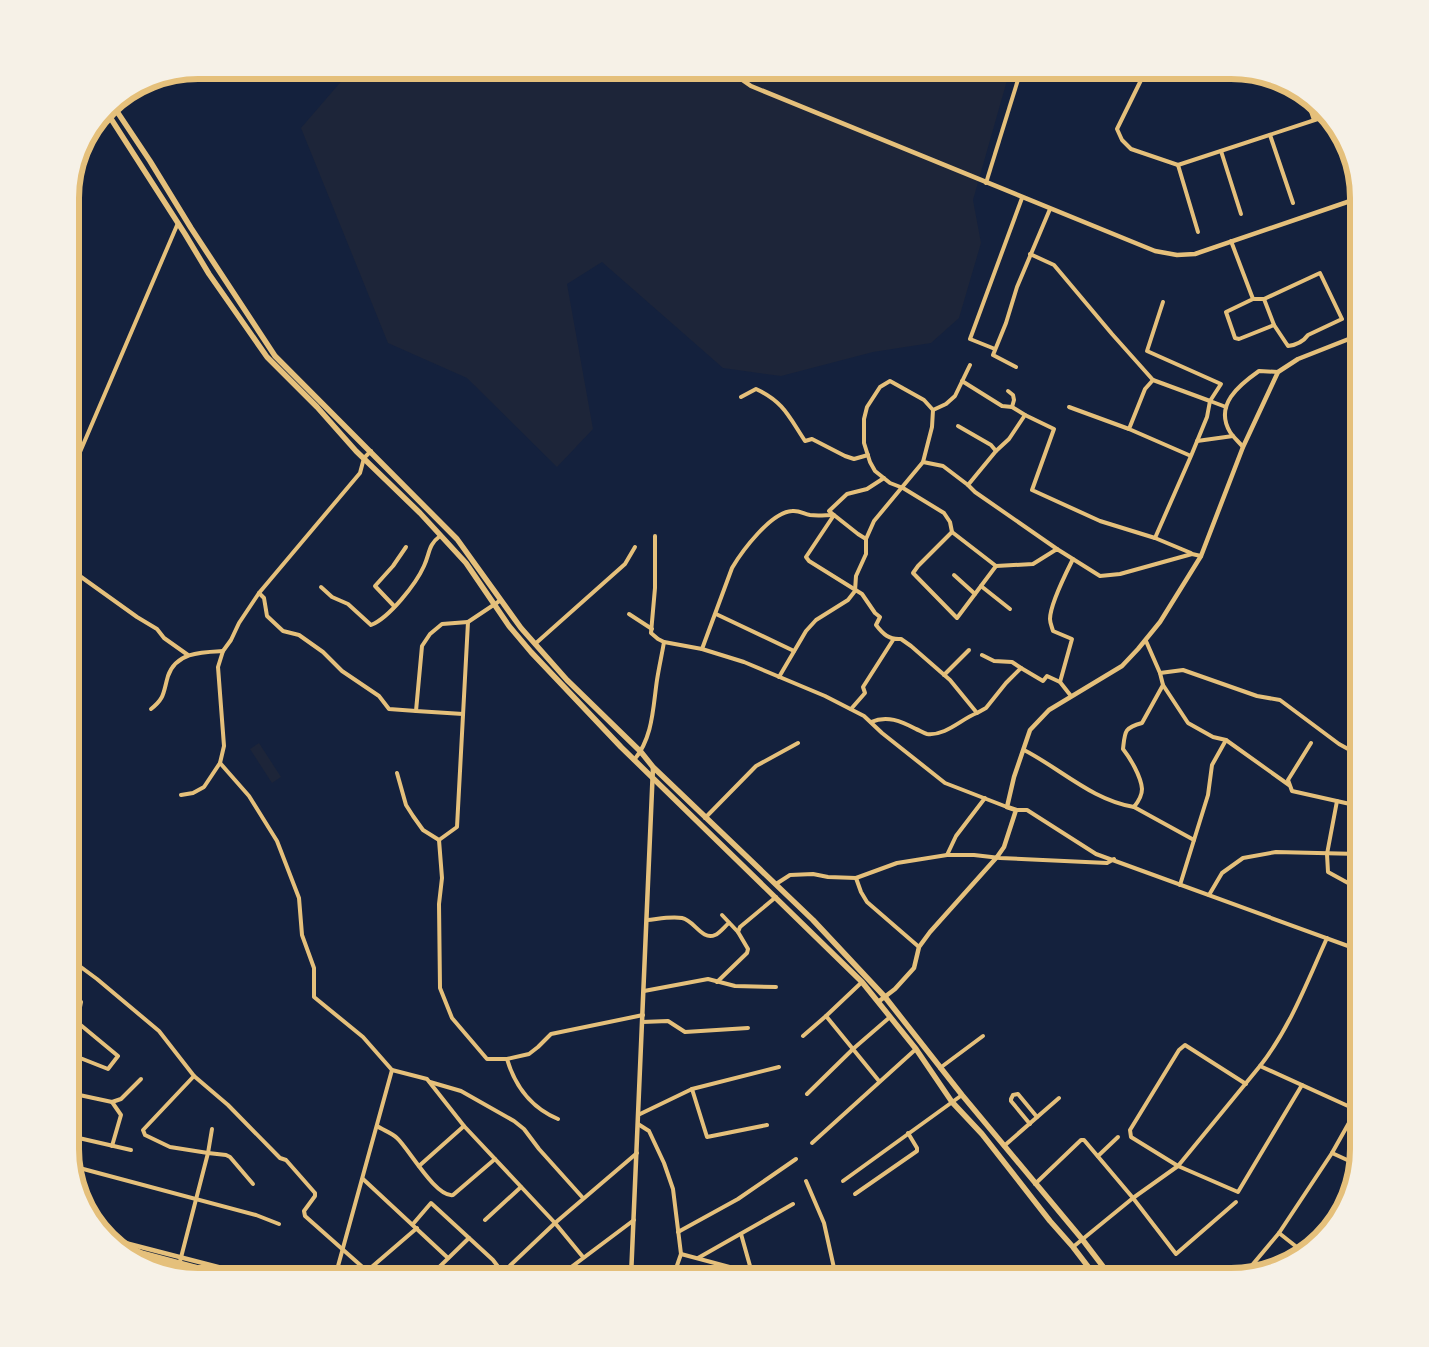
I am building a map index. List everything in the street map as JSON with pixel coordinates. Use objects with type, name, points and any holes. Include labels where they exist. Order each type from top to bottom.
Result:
[{"type":"main road","points":[[117,111],[275,356],[457,539],[521,628],[567,680],[705,818],[813,920],[886,997],[940,1068],[1104,1268]]},
{"type":"main road","points":[[110,117],[209,274],[267,357],[466,563],[509,626],[531,652],[653,779],[862,982],[916,1049],[952,1102],[982,1134],[1089,1268]]},
{"type":"main road","points":[[769,892],[776,884]]},
{"type":"street","points":[[742,79],[752,86],[1050,210],[1154,251],[1178,255],[1195,254],[1350,201]]},
{"type":"street","points":[[986,183],[1018,79]]},
{"type":"street","points":[[1142,79],[1117,129],[1122,140],[1130,149],[1178,165],[1320,118]]},
{"type":"street","points":[[1310,108],[1314,120]]},
{"type":"street","points":[[1270,135],[1293,203]]},
{"type":"street","points":[[1221,151],[1241,214]]},
{"type":"street","points":[[1178,165],[1198,232]]},
{"type":"street","points":[[995,349],[970,339],[1022,198]]},
{"type":"street","points":[[1016,367],[993,355],[1006,323],[1016,287],[1050,210]]},
{"type":"street","points":[[80,452],[178,223]]},
{"type":"street","points":[[1232,241],[1253,299]]},
{"type":"street","points":[[1030,254],[1054,265],[1153,380],[1226,407]]},
{"type":"street","points":[[1264,299],[1274,325],[1288,346],[1298,344],[1308,335],[1342,318],[1320,273],[1264,299],[1253,299],[1226,312],[1235,338],[1239,339],[1274,325]]},
{"type":"street","points":[[1155,538],[1207,417],[1210,401],[1221,384],[1147,351],[1163,302]]},
{"type":"street","points":[[1007,808],[1014,777],[1030,730],[1049,710],[1122,666],[1146,641],[1160,622],[1201,556],[1243,447],[1278,372],[1298,359],[1350,339]]},
{"type":"street","points":[[933,410],[946,404],[955,396],[970,365]]},
{"type":"street","points":[[1243,447],[1230,432],[1224,418],[1232,393],[1244,381],[1259,371],[1278,372]]},
{"type":"street","points":[[1128,429],[1145,389],[1153,380]]},
{"type":"street","points":[[779,677],[806,631],[816,620],[848,600],[855,591],[856,576],[866,554],[866,539],[874,521],[903,488],[923,462],[932,427],[933,410],[924,400],[890,381],[880,387],[867,407],[864,420],[864,443],[875,471],[896,486],[903,488],[944,513],[950,522],[952,532],[996,566],[1033,564],[1057,549]]},
{"type":"street","points":[[962,381],[1002,406],[1012,407],[1024,415],[1054,429],[1032,490],[1100,521],[1155,538],[1201,556]]},
{"type":"street","points":[[741,397],[756,388],[768,394],[780,404],[791,417],[805,441],[812,439],[845,456],[854,458],[868,455]]},
{"type":"street","points":[[1008,391],[1013,395],[1012,407]]},
{"type":"street","points":[[1069,406],[1191,456]]},
{"type":"street","points":[[968,485],[996,451],[1009,439],[1024,415]]},
{"type":"street","points":[[958,426],[990,445],[996,451]]},
{"type":"street","points":[[1197,441],[1234,436]]},
{"type":"street","points":[[180,795],[193,793],[204,787],[220,763],[224,746],[218,667],[239,623],[258,593],[360,473],[364,458],[371,451]]},
{"type":"street","points":[[923,462],[944,466],[975,492],[1057,549],[1100,576],[1120,574],[1192,554]]},
{"type":"street","points":[[866,539],[829,511],[847,494],[867,489],[884,478]]},
{"type":"street","points":[[702,649],[738,559],[770,521],[780,514],[791,511],[809,515],[834,515]]},
{"type":"street","points":[[834,515],[806,556],[809,561],[862,594],[880,617],[876,625],[881,632],[893,640],[901,639],[911,646],[944,675],[977,713]]},
{"type":"street","points":[[952,532],[913,573],[957,618],[996,566]]},
{"type":"street","points":[[321,587],[332,597],[348,604],[371,624],[379,622],[406,593],[424,566],[432,542],[440,536]]},
{"type":"street","points":[[655,536],[655,588],[651,633],[658,639],[664,642],[702,649],[744,662],[825,696],[871,722],[945,783],[1007,808],[1027,810],[1096,854],[1350,947]]},
{"type":"street","points":[[535,644],[625,564],[635,546]]},
{"type":"street","points":[[394,606],[375,586],[393,566],[406,547]]},
{"type":"street","points":[[1060,682],[1072,639],[1053,631],[1050,621],[1060,587],[1073,559]]},
{"type":"street","points":[[954,575],[975,594]]},
{"type":"street","points":[[79,576],[137,617],[157,628],[164,638],[188,655]]},
{"type":"street","points":[[981,586],[1010,609]]},
{"type":"street","points":[[258,593],[264,598],[266,616],[283,631],[299,635],[323,652],[342,671],[379,696],[389,709],[463,714]]},
{"type":"street","points":[[416,711],[422,646],[430,634],[442,624],[468,622],[501,600]]},
{"type":"street","points":[[629,614],[652,629]]},
{"type":"street","points":[[716,614],[794,650]]},
{"type":"street","points":[[439,840],[457,827],[468,622]]},
{"type":"street","points":[[851,709],[865,693],[863,687],[893,640]]},
{"type":"street","points":[[1146,641],[1160,673],[1163,685],[1188,723],[1213,737],[1226,740],[1289,785]]},
{"type":"street","points":[[634,760],[647,741],[664,642]]},
{"type":"street","points":[[944,675],[969,650]]},
{"type":"street","points":[[150,710],[161,700],[172,666],[179,660],[188,655],[224,651]]},
{"type":"street","points":[[982,655],[994,661],[1012,662],[1043,681],[1047,676],[1060,682],[1071,696]]},
{"type":"street","points":[[871,722],[881,718],[891,720],[908,725],[926,734],[946,730],[986,708],[1021,668]]},
{"type":"street","points":[[1160,673],[1182,670],[1252,694],[1280,700],[1339,744],[1350,750]]},
{"type":"street","points":[[1134,807],[1140,799],[1142,788],[1132,762],[1123,748],[1125,731],[1130,726],[1142,723],[1163,685]]},
{"type":"street","points":[[1180,885],[1208,795],[1212,765],[1226,740]]},
{"type":"street","points":[[705,818],[756,766],[798,743]]},
{"type":"street","points":[[1311,743],[1288,780],[1292,791],[1350,804]]},
{"type":"street","points":[[1024,750],[1105,799],[1134,807],[1194,840]]},
{"type":"street","points":[[220,763],[249,796],[278,841],[299,898],[302,935],[314,968],[314,997],[363,1037],[392,1070],[427,1079],[461,1091],[524,1128],[539,1150],[583,1198]]},
{"type":"street","points":[[631,1268],[653,767]]},
{"type":"street","points":[[397,773],[406,805],[422,830],[439,840]]},
{"type":"street","points":[[947,855],[956,836],[985,798]]},
{"type":"street","points":[[1337,801],[1327,854],[1328,872],[1350,885]]},
{"type":"street","points":[[878,1002],[886,997],[914,968],[919,947],[945,913],[997,857],[1004,847],[1016,810]]},
{"type":"street","points":[[439,840],[442,878],[439,912],[440,988],[452,1018],[487,1059],[507,1059],[529,1054],[551,1034],[643,1015]]},
{"type":"street","points":[[1209,895],[1222,873],[1243,858],[1276,852],[1350,854]]},
{"type":"street","points":[[776,884],[790,875],[801,874],[856,878],[897,863],[947,855],[1107,862],[1114,859]]},
{"type":"street","points":[[856,878],[867,902],[919,947]]},
{"type":"street","points":[[738,932],[740,927],[776,897]]},
{"type":"street","points":[[717,982],[747,953],[748,949],[738,932],[722,914]]},
{"type":"street","points":[[647,920],[682,918],[691,922],[700,932],[708,936],[715,936],[729,923]]},
{"type":"street","points":[[1073,1247],[1133,1198],[1178,1166],[1246,1084],[1273,1050],[1286,1028],[1327,938]]},
{"type":"street","points":[[79,966],[159,1031],[194,1076],[228,1106],[280,1158],[286,1160],[315,1192],[316,1196],[304,1210],[304,1216],[364,1268]]},
{"type":"street","points":[[644,991],[708,979],[736,986],[776,987]]},
{"type":"street","points":[[803,1036],[862,982]]},
{"type":"street","points":[[79,1012],[81,1002]]},
{"type":"street","points":[[826,1016],[879,1081]]},
{"type":"street","points":[[807,1094],[853,1049],[890,1017]]},
{"type":"street","points":[[642,1022],[668,1022],[685,1032],[748,1028]]},
{"type":"street","points":[[79,1024],[118,1056],[108,1069],[79,1058]]},
{"type":"street","points":[[940,1068],[983,1036]]},
{"type":"street","points":[[1246,1084],[1188,1045],[1182,1046],[1130,1130],[1132,1137],[1178,1166],[1238,1192],[1302,1085]]},
{"type":"street","points":[[812,1143],[916,1049]]},
{"type":"street","points":[[507,1059],[514,1078],[530,1100],[558,1119]]},
{"type":"street","points":[[1260,1066],[1350,1107]]},
{"type":"street","points":[[638,1115],[692,1089],[779,1067]]},
{"type":"street","points":[[338,1268],[392,1070]]},
{"type":"street","points":[[194,1076],[143,1130],[145,1135],[170,1147],[226,1155],[230,1157],[253,1184]]},
{"type":"street","points":[[79,1095],[112,1102],[121,1099],[141,1079]]},
{"type":"street","points":[[429,1081],[464,1126],[555,1223],[583,1257]]},
{"type":"street","points":[[692,1089],[707,1137],[767,1125]]},
{"type":"street","points":[[1030,1124],[1012,1101],[1013,1094],[1018,1094],[1037,1117]]},
{"type":"street","points":[[843,1181],[962,1095]]},
{"type":"street","points":[[1004,1146],[1059,1098]]},
{"type":"street","points":[[112,1102],[121,1115],[112,1146]]},
{"type":"street","points":[[638,1124],[649,1131],[664,1163],[673,1189],[680,1254],[676,1268]]},
{"type":"street","points":[[1251,1267],[1279,1233],[1350,1124]]},
{"type":"street","points":[[377,1126],[397,1137],[441,1191],[449,1196],[453,1195],[494,1159]]},
{"type":"street","points":[[419,1166],[464,1126]]},
{"type":"street","points":[[179,1267],[208,1153],[212,1129]]},
{"type":"street","points":[[855,1194],[917,1151],[908,1133]]},
{"type":"street","points":[[1098,1156],[1118,1137]]},
{"type":"street","points":[[79,1138],[131,1150]]},
{"type":"street","points":[[1035,1184],[1081,1140],[1084,1140],[1133,1198],[1176,1254],[1236,1202]]},
{"type":"street","points":[[506,1268],[636,1153]]},
{"type":"street","points":[[1332,1153],[1349,1161]]},
{"type":"street","points":[[678,1232],[738,1199],[796,1159]]},
{"type":"street","points":[[80,1168],[196,1198],[256,1215],[279,1224]]},
{"type":"street","points":[[363,1179],[448,1258]]},
{"type":"street","points":[[806,1181],[824,1223],[834,1268]]},
{"type":"street","points":[[485,1220],[521,1187]]},
{"type":"street","points":[[413,1224],[430,1203],[499,1268]]},
{"type":"street","points":[[698,1258],[793,1204]]},
{"type":"street","points":[[569,1268],[634,1220]]},
{"type":"street","points":[[370,1268],[417,1228]]},
{"type":"street","points":[[1279,1233],[1298,1248]]},
{"type":"street","points":[[741,1234],[751,1268]]},
{"type":"street","points":[[438,1268],[469,1238]]},
{"type":"street","points":[[126,1244],[206,1268]]},
{"type":"street","points":[[135,1250],[217,1268]]},
{"type":"street","points":[[680,1254],[737,1268]]},
{"type":"shaded area","points":[[343,79],[1007,79],[973,200],[981,243],[959,318],[931,343],[873,352],[781,376],[723,368],[602,262],[567,284],[593,429],[557,467],[467,378],[388,343],[301,128]]},
{"type":"shaded area","points":[[259,743],[281,777],[272,783],[250,749]]}]
